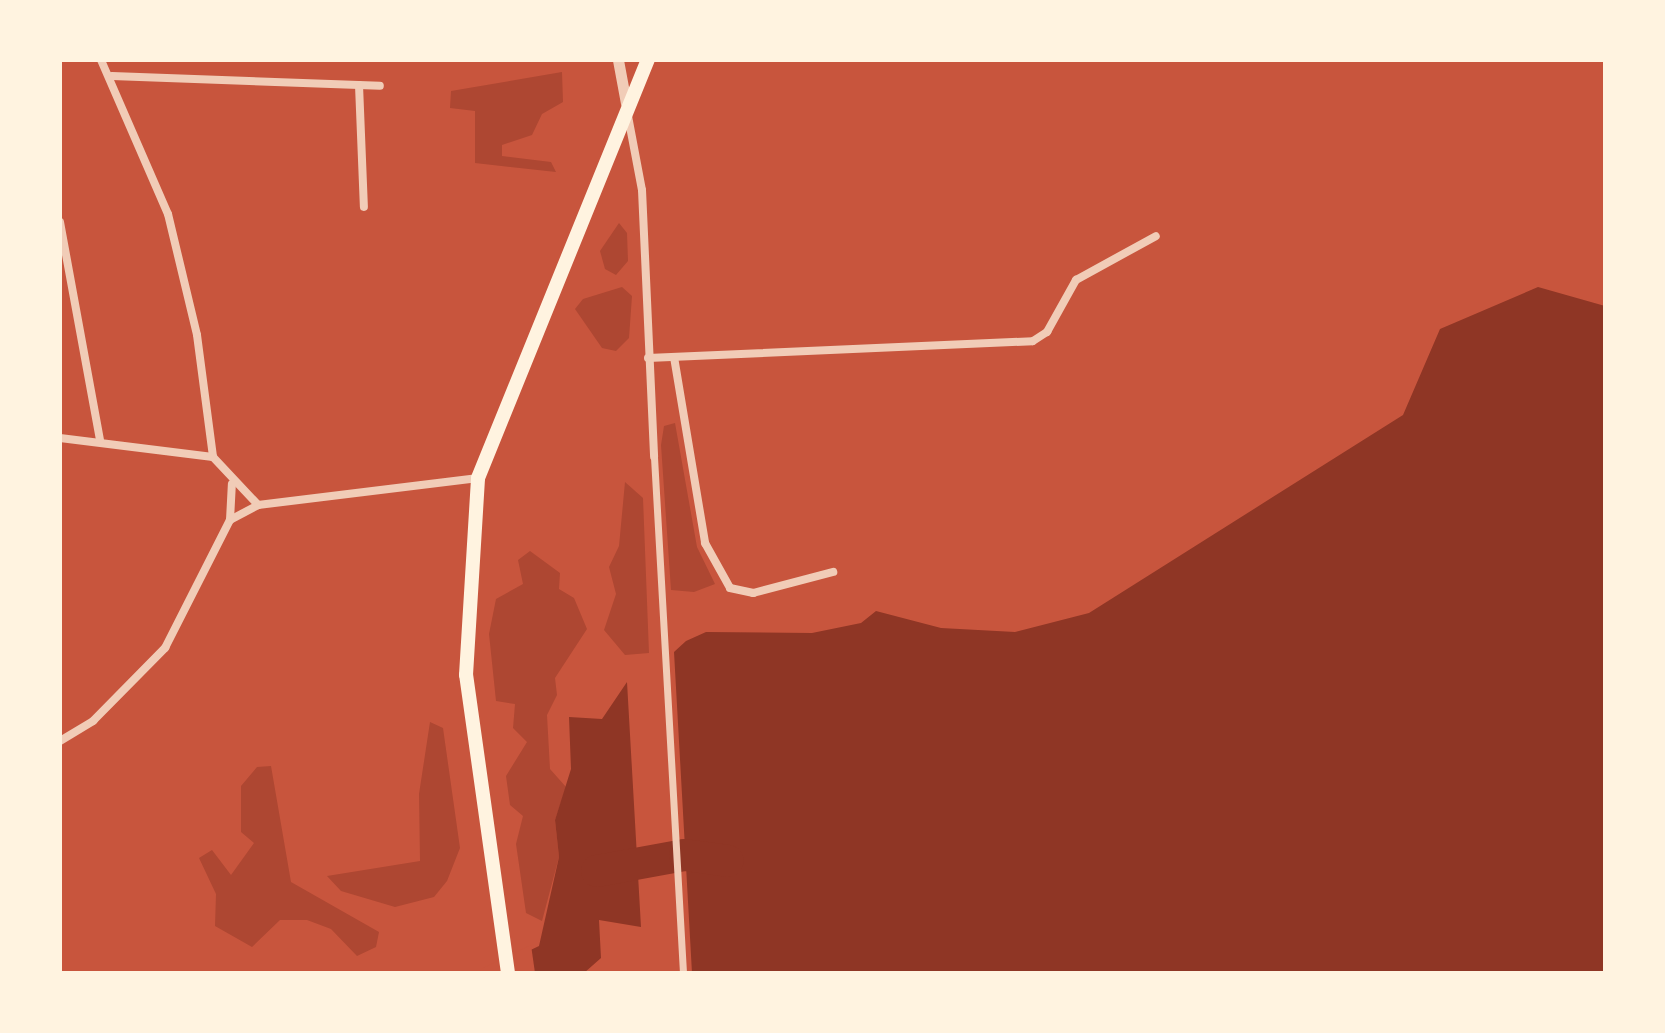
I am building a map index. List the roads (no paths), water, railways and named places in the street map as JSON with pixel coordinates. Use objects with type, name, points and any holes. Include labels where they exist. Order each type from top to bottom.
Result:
[{"type":"main road","points":[[508,973],[466,675],[478,478],[626,103],[648,60]]},
{"type":"street","points":[[101,60],[112,76],[168,214],[197,335],[213,457],[232,484],[258,505]]},
{"type":"street","points":[[618,60],[642,190],[648,358],[683,973]]},
{"type":"street","points":[[112,76],[380,86]]},
{"type":"street","points":[[359,85],[364,207]]},
{"type":"street","points":[[60,222],[100,439]]},
{"type":"street","points":[[648,358],[1033,341],[1047,332],[1076,280],[1156,236]]},
{"type":"street","points":[[674,357],[705,543],[730,588],[753,593],[833,572]]},
{"type":"street","points":[[60,438],[100,439],[213,457]]},
{"type":"street","points":[[230,520],[258,505],[478,478]]},
{"type":"street","points":[[60,741],[93,721],[165,648],[230,520],[232,484]]},
{"type":"waterway","points":[[597,871],[685,855],[728,861]]}]
